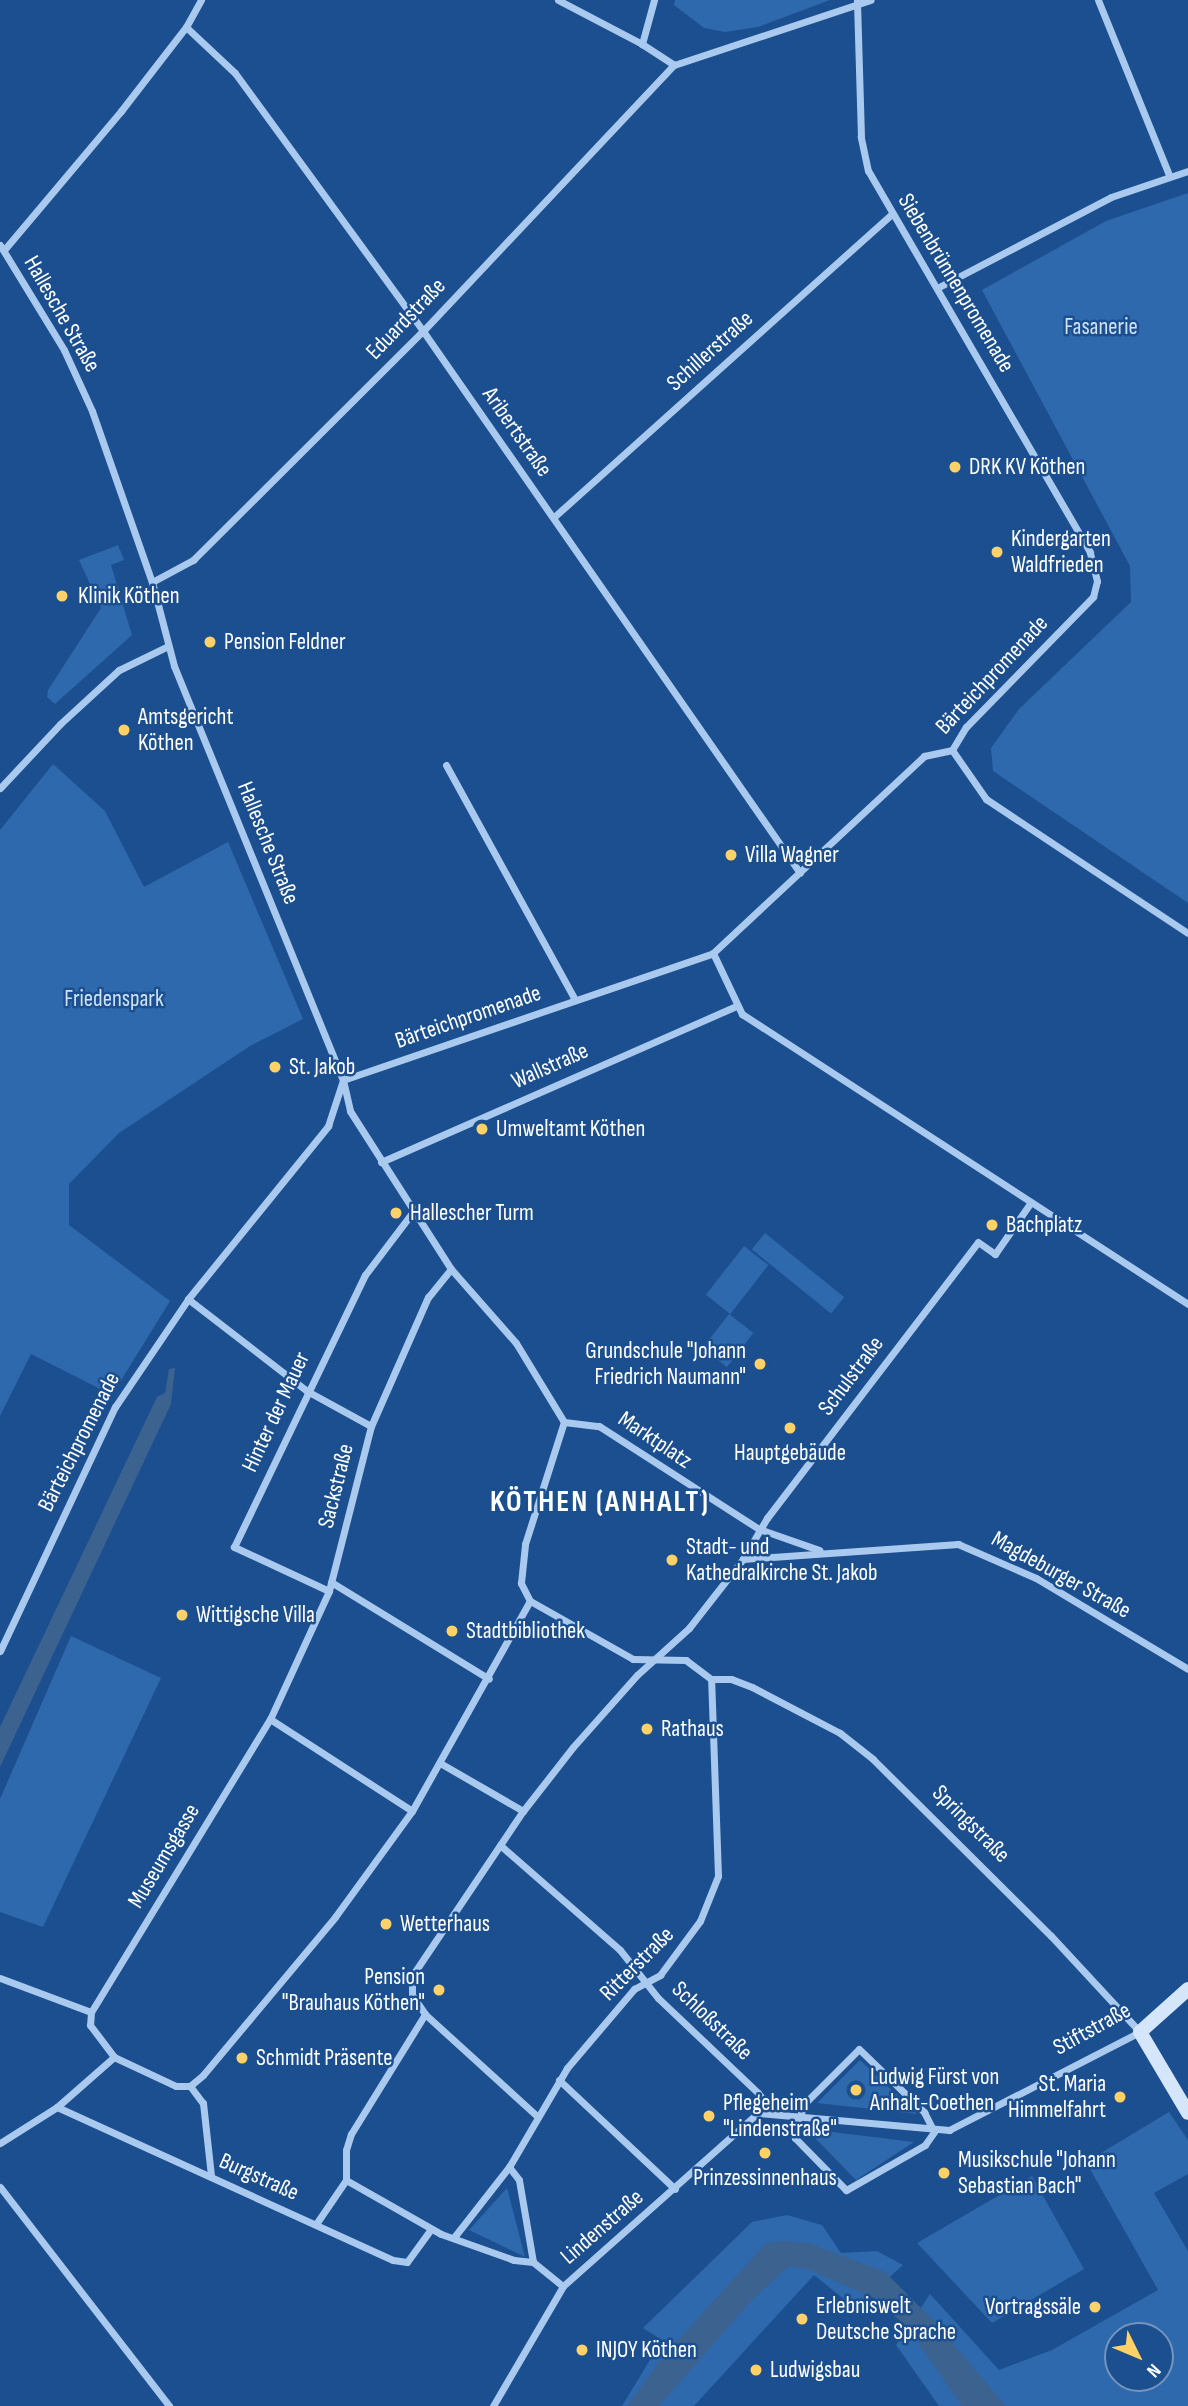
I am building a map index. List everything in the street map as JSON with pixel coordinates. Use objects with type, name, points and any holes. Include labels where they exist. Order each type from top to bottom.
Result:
[{"type":"main road","name":"Stiftstraße","points":[[1140,2032],[1188,1989]]},
{"type":"main road","name":"Springstraße","points":[[1140,2032],[1188,2113]]},
{"type":"street","points":[[2,248],[34,219],[186,27],[201,0]]},
{"type":"street","points":[[558,0],[642,44],[674,65],[858,2],[871,0]]},
{"type":"street","points":[[642,44],[654,0]]},
{"type":"street","points":[[1098,0],[1169,175]]},
{"type":"street","name":"Siebenbrünnenpromenade","points":[[858,2],[861,137],[868,171],[939,287],[1094,565]]},
{"type":"street","name":"Aribertstraße","points":[[186,27],[235,73],[423,331],[800,873]]},
{"type":"street","name":"Eduardstraße","points":[[152,582],[194,560],[423,331],[674,65]]},
{"type":"street","points":[[939,287],[1111,197],[1169,175],[1188,171]]},
{"type":"street","name":"Schillerstraße","points":[[554,517],[892,214]]},
{"type":"street","name":"Hallesche Straße","points":[[2,248],[87,398],[152,582],[168,646],[343,1080],[350,1111],[451,1269],[516,1343],[564,1422]]},
{"type":"street","name":"Bärteichpromenade","points":[[0,1651],[115,1407],[188,1299],[328,1126],[343,1080],[713,953],[924,756],[952,750],[966,727],[1093,597],[1094,565]]},
{"type":"street","points":[[0,788],[60,724],[119,670],[168,646]]},
{"type":"street","points":[[952,750],[986,799],[1188,933]]},
{"type":"street","points":[[446,765],[575,1000]]},
{"type":"street","points":[[713,953],[736,1006],[1188,1304]]},
{"type":"street","name":"Wallstraße","points":[[381,1162],[736,1006]]},
{"type":"street","name":"Schulstraße","points":[[759,1529],[978,1241],[995,1254],[1031,1202]]},
{"type":"street","name":"Hinter der Mauer","points":[[329,1591],[234,1547],[365,1275],[415,1209]]},
{"type":"street","name":"Sackstraße","points":[[270,1720],[329,1591],[371,1426],[428,1297],[451,1269]]},
{"type":"street","points":[[188,1299],[307,1391],[371,1426]]},
{"type":"street","points":[[564,1422],[525,1544],[521,1583],[530,1601],[633,1659],[658,1660]]},
{"type":"street","name":"Marktplatz","points":[[564,1422],[600,1426],[671,1476],[759,1529]]},
{"type":"street","points":[[538,2117],[425,2014],[412,1995],[412,1976],[523,1811],[604,1710],[689,1628],[743,1559],[759,1529]]},
{"type":"street","name":"Magdeburger Straße","points":[[759,1529],[823,1552]]},
{"type":"street","name":"Magdeburger Straße","points":[[743,1559],[958,1544],[975,1548],[1036,1578],[1188,1669]]},
{"type":"street","points":[[331,1582],[489,1679]]},
{"type":"street","points":[[0,1978],[91,2012],[90,2025],[114,2057],[176,2085],[190,2086],[203,2075],[335,1917],[373,1867],[412,1811],[489,1679],[530,1601]]},
{"type":"street","name":"Springstraße","points":[[658,1660],[686,1660],[711,1679],[731,1679],[779,1699],[839,1733],[873,1759],[1051,1936],[1140,2032]]},
{"type":"street","name":"Ritterstraße","points":[[456,2236],[509,2167],[559,2080],[634,1989],[648,1983],[693,1936],[718,1876],[711,1679]]},
{"type":"street","points":[[270,1720],[412,1811]]},
{"type":"street","name":"Museumsgasse","points":[[91,2012],[270,1720]]},
{"type":"street","points":[[440,1763],[523,1811]]},
{"type":"street","name":"Schloßstraße","points":[[500,1844],[582,1914],[648,1983],[657,1998],[758,2093],[773,2113]]},
{"type":"street","points":[[316,2224],[346,2180],[346,2150],[351,2134],[425,2014]]},
{"type":"street","name":"Stiftstraße","points":[[934,2132],[949,2130],[1140,2032]]},
{"type":"street","points":[[859,2049],[924,2112],[934,2132],[925,2145],[846,2190],[795,2138],[799,2116],[805,2103],[859,2049]]},
{"type":"street","points":[[0,2143],[57,2107],[114,2057]]},
{"type":"street","points":[[559,2080],[675,2189]]},
{"type":"street","points":[[190,2086],[201,2100],[211,2176]]},
{"type":"street","name":"Burgstraße","points":[[57,2107],[401,2263],[414,2257],[431,2229]]},
{"type":"street","points":[[773,2113],[934,2132]]},
{"type":"street","name":"Lindenstraße","points":[[493,2406],[563,2286],[675,2189],[749,2118],[773,2113]]},
{"type":"street","points":[[509,2167],[519,2180],[533,2262]]},
{"type":"street","points":[[346,2180],[431,2229],[456,2236],[514,2260],[533,2262],[563,2286]]},
{"type":"street","points":[[0,2187],[169,2406]]},
{"type":"green space","points":[[675,0],[830,0],[758,27],[725,32],[704,28],[674,5]]},
{"type":"green space","name":"Fasanerie","points":[[1188,193],[1188,903],[993,771],[991,748],[1019,709],[1131,602],[1130,566],[982,290],[1106,221]]},
{"type":"green space","points":[[118,545],[124,560],[111,565],[132,635],[55,704],[47,697],[48,690],[101,608],[79,560]]},
{"type":"green space","name":"Friedenspark","points":[[53,764],[105,811],[144,887],[228,842],[303,1019],[250,1046],[119,1133],[69,1184],[69,1225],[170,1301],[112,1395],[31,1354],[0,1416],[0,830]]},
{"type":"green space","points":[[765,1233],[844,1297],[831,1314],[752,1249]]},
{"type":"green space","points":[[744,1246],[768,1265],[730,1314],[706,1295]]},
{"type":"green space","points":[[729,1314],[753,1333],[727,1367],[703,1348]]},
{"type":"green space","points":[[71,1636],[161,1678],[43,1927],[0,1912],[0,1799]]},
{"type":"green space","points":[[860,2060],[917,2114],[817,2103]]},
{"type":"green space","points":[[1169,2112],[1188,2140],[1188,2174],[1154,2193],[1188,2251],[1188,2406],[939,2406],[896,2345],[930,2294],[999,2370],[1052,2350],[1158,2290],[1086,2162]]},
{"type":"green space","points":[[816,2130],[914,2142],[856,2180],[815,2138]]},
{"type":"green space","points":[[1032,2176],[1084,2269],[992,2323],[917,2243]]},
{"type":"green space","points":[[507,2188],[525,2257],[469,2230]]},
{"type":"green space","points":[[787,2215],[822,2225],[841,2253],[877,2251],[903,2265],[855,2308],[814,2275],[694,2406],[622,2406],[662,2340],[643,2328],[752,2222]]},
{"type":"shaded area","points":[[175,1368],[171,1404],[0,1767],[0,1727],[157,1397],[165,1393],[169,1369]]},
{"type":"shaded area","points":[[766,2243],[809,2243],[885,2272],[931,2318],[1006,2406],[962,2406],[907,2327],[874,2298],[807,2269],[789,2266],[751,2301],[659,2406],[627,2406],[662,2358]]},
{"type":"place","name":"DRK KV Köthen","points":[[955,467]]},
{"type":"place","name":"Kindergarten Waldfrieden","points":[[997,552]]},
{"type":"place","name":"Klinik Köthen","points":[[62,596]]},
{"type":"place","name":"Pension Feldner","points":[[210,642]]},
{"type":"place","name":"Amtsgericht Köthen","points":[[124,730]]},
{"type":"place","name":"Villa Wagner","points":[[731,855]]},
{"type":"place","name":"St. Jakob","points":[[275,1067]]},
{"type":"place","name":"Umweltamt Köthen","points":[[482,1129]]},
{"type":"place","name":"Hallescher Turm","points":[[396,1213]]},
{"type":"place","name":"Bachplatz","points":[[992,1225]]},
{"type":"place","name":"Grundschule \"Johann Friedrich Naumann\"","points":[[760,1364]]},
{"type":"place","name":"Hauptgebäude","points":[[790,1428]]},
{"type":"place","name":"Stadt- und Kathedralkirche St. Jakob","points":[[672,1560]]},
{"type":"place","name":"Wittigsche Villa","points":[[182,1615]]},
{"type":"place","name":"Stadtbibliothek","points":[[452,1631]]},
{"type":"place","name":"Rathaus","points":[[647,1729]]},
{"type":"place","name":"Wetterhaus","points":[[386,1924]]},
{"type":"place","name":"Pension \"Brauhaus Köthen\"","points":[[439,1990]]},
{"type":"place","name":"Schmidt Präsente","points":[[242,2058]]},
{"type":"place","name":"Ludwig Fürst von Anhalt-Coethen","points":[[856,2090]]},
{"type":"place","name":"St. Maria Himmelfahrt","points":[[1120,2097]]},
{"type":"place","name":"Pflegeheim \"Lindenstraße\"","points":[[709,2116]]},
{"type":"place","name":"Prinzessinnenhaus","points":[[765,2153]]},
{"type":"place","name":"Musikschule \"Johann Sebastian Bach\"","points":[[944,2173]]},
{"type":"place","name":"Vortragssäle","points":[[1095,2307]]},
{"type":"place","name":"Erlebniswelt Deutsche Sprache","points":[[802,2319]]},
{"type":"place","name":"INJOY Köthen","points":[[582,2350]]},
{"type":"place","name":"Ludwigsbau","points":[[756,2370]]},
{"type":"district","name":"KÖTHEN (ANHALT)","points":[[600,1502]]}]
